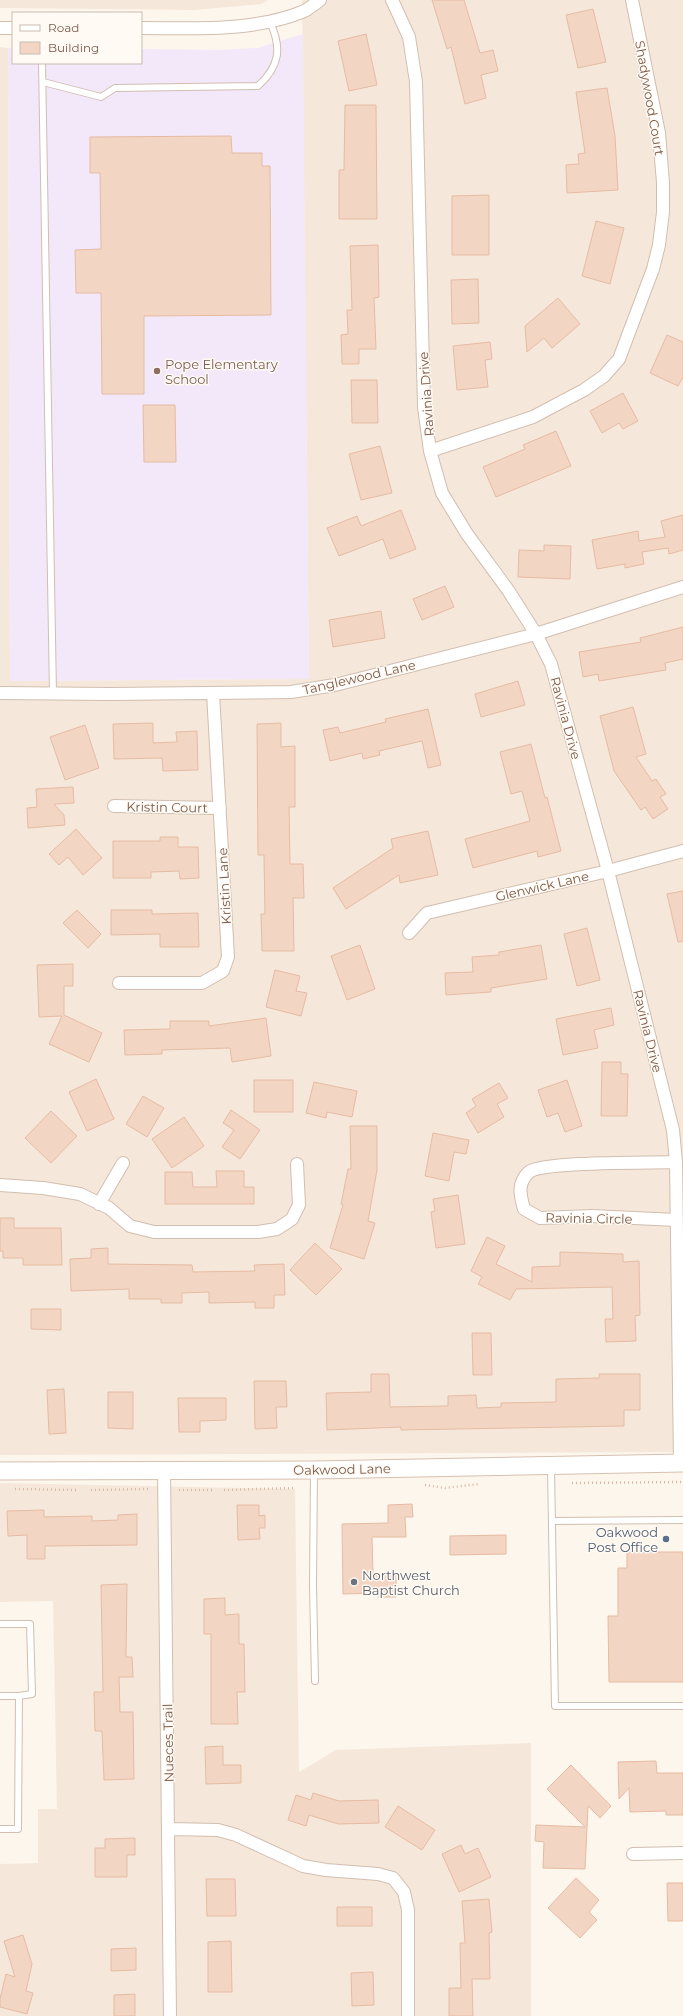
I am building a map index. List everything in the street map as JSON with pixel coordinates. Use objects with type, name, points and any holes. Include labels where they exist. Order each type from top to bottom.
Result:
[{"type":"street","points":[[142,28],[216,28],[270,22],[304,12],[320,0]]},
{"type":"street","name":"Ravinia Drive","points":[[392,0],[409,36],[416,82],[424,407],[430,451],[442,493],[467,534],[508,590],[536,634],[551,664],[608,871],[673,1130],[676,1162],[681,1463]]},
{"type":"street","name":"Shadywood Court","points":[[430,451],[533,417],[584,390],[604,376],[619,359],[653,269],[659,246],[663,212],[663,183],[659,133],[632,0]]},
{"type":"street","points":[[0,28],[12,28]]},
{"type":"street","name":"Tanglewood Lane","points":[[0,693],[292,692],[335,685],[536,634],[683,587]]},
{"type":"street","name":"Kristin Lane","points":[[119,982],[202,983],[223,971],[228,957],[214,693]]},
{"type":"street","name":"Kristin Court","points":[[114,806],[220,808]]},
{"type":"street","name":"Glenwick Lane","points":[[409,933],[427,913],[608,871],[683,851]]},
{"type":"street","name":"Ravinia Circle","points":[[676,1162],[554,1165],[530,1172],[520,1184],[520,1196],[524,1209],[540,1218],[592,1216],[677,1220]]},
{"type":"street","points":[[99,1204],[123,1163]]},
{"type":"street","points":[[0,1185],[43,1188],[80,1194],[108,1208],[130,1226],[154,1232],[258,1232],[277,1229],[292,1219],[299,1205],[297,1164]]},
{"type":"street","name":"Oakwood Lane","points":[[0,1471],[314,1470],[681,1463]]},
{"type":"street","name":"Nueces Trail","points":[[164,1471],[170,2016]]},
{"type":"street","points":[[169,1829],[218,1830],[236,1835],[303,1866],[326,1870],[378,1874],[393,1878],[404,1892],[408,1910],[408,2016]]},
{"type":"street","points":[[633,1854],[683,1853]]},
{"type":"lane","points":[[43,82],[101,97],[116,88],[258,86],[269,76],[276,63],[278,49],[276,35],[270,22]]},
{"type":"lane","points":[[42,64],[53,694]]},
{"type":"lane","points":[[551,1465],[555,1706],[683,1706]]},
{"type":"lane","points":[[314,1470],[313,1586],[315,1681]]},
{"type":"lane","points":[[552,1521],[683,1520]]},
{"type":"lane","points":[[0,1624],[30,1624],[32,1694],[0,1696]]},
{"type":"lane","points":[[0,1829],[18,1828],[19,1696]]},
{"type":"path","points":[[568,1482],[683,1482]]},
{"type":"path","points":[[224,1490],[295,1488]]},
{"type":"path","points":[[15,1489],[76,1490]]},
{"type":"path","points":[[91,1490],[149,1489]]},
{"type":"path","points":[[179,1490],[214,1490]]},
{"type":"shaded area","points":[[0,0],[269,0],[261,4],[194,10],[0,8]]},
{"type":"shaded area","points":[[302,0],[683,0],[683,1452],[0,1455],[0,47],[8,48],[10,681],[309,679]]},
{"type":"shaded area","name":"Pope Elementary School","points":[[303,34],[309,679],[10,681],[8,48],[12,48],[12,64],[142,64],[142,49],[221,50],[257,48]]},
{"type":"shaded area","points":[[0,1483],[295,1489],[299,1772],[336,1750],[531,1743],[531,2016],[0,2016],[0,1864],[38,1863],[38,1809],[57,1809],[53,1601],[0,1602]]},
{"type":"building","points":[[432,0],[464,0],[480,53],[493,50],[498,71],[481,75],[486,98],[465,104],[451,47],[447,49]]},
{"type":"building","points":[[593,9],[606,62],[578,68],[566,15]]},
{"type":"building","points":[[366,34],[377,85],[349,91],[338,41]]},
{"type":"building","points":[[607,88],[615,136],[618,190],[567,193],[566,165],[579,164],[578,154],[585,153],[576,92]]},
{"type":"building","points":[[345,105],[376,105],[377,219],[339,219],[339,170],[344,170]]},
{"type":"building","points":[[231,136],[232,153],[262,153],[262,166],[270,166],[271,315],[144,316],[144,394],[102,394],[101,293],[76,293],[75,250],[101,249],[100,173],[90,173],[90,137]]},
{"type":"building","points":[[489,195],[489,255],[452,255],[452,196]]},
{"type":"building","points":[[596,221],[624,228],[610,284],[582,276]]},
{"type":"building","points":[[378,245],[379,297],[374,298],[376,349],[359,349],[359,364],[342,364],[341,335],[348,334],[347,310],[352,310],[350,246]]},
{"type":"building","points":[[478,279],[479,323],[452,324],[451,280]]},
{"type":"building","points":[[558,298],[580,324],[552,348],[544,338],[527,352],[525,326]]},
{"type":"building","points":[[667,335],[683,342],[683,377],[678,386],[650,373]]},
{"type":"building","points":[[490,342],[492,359],[485,360],[488,387],[457,390],[453,346]]},
{"type":"building","points":[[351,380],[377,380],[378,423],[352,423]]},
{"type":"building","points":[[623,393],[638,421],[623,429],[619,423],[602,433],[590,411]]},
{"type":"building","points":[[143,405],[175,405],[176,462],[144,462]]},
{"type":"building","points":[[556,431],[571,466],[496,497],[483,467],[525,449],[523,445]]},
{"type":"building","points":[[380,446],[392,493],[361,500],[349,454]]},
{"type":"building","points":[[401,510],[416,549],[390,559],[383,539],[339,556],[327,528],[357,516],[361,526]]},
{"type":"building","points":[[683,515],[683,550],[669,554],[668,548],[642,552],[644,564],[625,568],[625,564],[597,569],[592,540],[638,531],[639,541],[665,537],[661,521]]},
{"type":"building","points":[[544,545],[571,546],[570,579],[518,577],[519,550],[544,551]]},
{"type":"building","points":[[445,586],[454,607],[422,620],[413,599]]},
{"type":"building","points":[[381,611],[385,638],[333,647],[329,620]]},
{"type":"building","points":[[683,627],[683,659],[665,663],[666,670],[599,681],[598,674],[583,677],[579,652],[641,642],[640,638]]},
{"type":"building","points":[[518,681],[525,705],[481,717],[475,694]]},
{"type":"building","points":[[633,707],[646,754],[636,757],[652,781],[656,779],[666,794],[660,797],[668,809],[653,819],[645,807],[641,810],[614,771],[600,716]]},
{"type":"building","points":[[428,709],[441,765],[428,768],[422,741],[379,751],[380,755],[363,759],[362,753],[330,761],[323,730],[338,727],[340,733],[386,722],[385,719]]},
{"type":"building","points":[[153,723],[153,743],[177,742],[176,732],[197,731],[198,770],[163,771],[162,758],[114,759],[113,724]]},
{"type":"building","points":[[281,723],[281,747],[295,746],[295,807],[289,807],[290,864],[303,864],[304,898],[293,898],[294,951],[262,951],[261,914],[265,914],[264,855],[258,855],[257,724]]},
{"type":"building","points":[[85,725],[99,768],[65,780],[50,737]]},
{"type":"building","points":[[531,744],[561,851],[538,857],[537,851],[473,868],[465,839],[530,821],[522,791],[511,794],[500,752]]},
{"type":"building","points":[[73,787],[74,803],[54,804],[64,815],[65,825],[28,828],[27,808],[37,807],[36,789]]},
{"type":"building","points":[[76,829],[102,858],[83,875],[68,857],[59,865],[49,854]]},
{"type":"building","points":[[428,831],[438,875],[400,883],[399,875],[346,909],[333,888],[393,848],[391,839]]},
{"type":"building","points":[[160,837],[178,837],[178,847],[198,847],[199,878],[180,879],[179,871],[151,872],[151,878],[113,878],[113,841],[160,841]]},
{"type":"building","points":[[683,891],[683,941],[678,942],[667,894]]},
{"type":"building","points":[[77,910],[101,934],[88,948],[63,923]]},
{"type":"building","points":[[111,910],[152,910],[152,914],[198,913],[199,947],[160,947],[160,934],[111,935]]},
{"type":"building","points":[[587,928],[600,980],[577,986],[564,934]]},
{"type":"building","points":[[360,945],[375,989],[347,1000],[331,956]]},
{"type":"building","points":[[541,945],[547,979],[491,988],[491,992],[446,995],[445,973],[473,972],[472,957],[499,955],[499,952]]},
{"type":"building","points":[[73,964],[73,986],[64,986],[64,1015],[102,1033],[89,1062],[49,1044],[62,1016],[39,1017],[37,965]]},
{"type":"building","points":[[275,970],[300,976],[296,991],[307,993],[301,1016],[266,1007]]},
{"type":"building","points":[[611,1008],[614,1025],[594,1030],[598,1048],[563,1055],[556,1019]]},
{"type":"building","points":[[266,1018],[271,1056],[232,1062],[230,1048],[162,1050],[162,1054],[125,1055],[124,1030],[170,1029],[170,1021],[209,1021],[209,1026]]},
{"type":"building","points":[[602,1062],[621,1062],[621,1074],[628,1074],[627,1116],[601,1116]]},
{"type":"building","points":[[96,1079],[114,1119],[87,1131],[69,1092]]},
{"type":"building","points":[[254,1080],[293,1080],[293,1112],[254,1112]]},
{"type":"building","points":[[567,1080],[582,1126],[565,1132],[558,1113],[547,1117],[538,1090]]},
{"type":"building","points":[[314,1082],[357,1091],[352,1117],[327,1112],[326,1118],[306,1113]]},
{"type":"building","points":[[499,1083],[508,1098],[497,1104],[504,1117],[478,1133],[466,1113],[476,1106],[472,1099]]},
{"type":"building","points":[[143,1096],[164,1108],[147,1137],[126,1124]]},
{"type":"building","points":[[231,1110],[260,1130],[240,1159],[222,1147],[234,1130],[223,1123]]},
{"type":"building","points":[[51,1111],[77,1136],[51,1163],[25,1138]]},
{"type":"building","points":[[184,1117],[204,1146],[172,1168],[152,1139]]},
{"type":"building","points":[[350,1126],[377,1126],[377,1170],[368,1221],[375,1223],[364,1259],[330,1248],[343,1205],[341,1204],[348,1169],[351,1169]]},
{"type":"building","points":[[433,1133],[469,1140],[466,1154],[454,1152],[449,1181],[425,1176]]},
{"type":"building","points":[[216,1171],[244,1171],[244,1187],[254,1187],[254,1204],[165,1204],[165,1172],[192,1172],[193,1187],[217,1187]]},
{"type":"building","points":[[458,1195],[465,1244],[436,1248],[431,1212],[435,1211],[433,1199]]},
{"type":"building","points":[[0,1218],[14,1218],[14,1228],[61,1228],[62,1265],[23,1265],[23,1258],[3,1258],[3,1251],[0,1251]]},
{"type":"building","points":[[487,1237],[505,1246],[496,1264],[532,1282],[532,1267],[560,1266],[560,1252],[623,1254],[623,1262],[639,1261],[640,1315],[635,1316],[636,1341],[606,1342],[605,1319],[613,1319],[612,1287],[516,1289],[510,1300],[478,1284],[482,1277],[471,1271]]},
{"type":"building","points":[[315,1243],[342,1269],[316,1295],[290,1270]]},
{"type":"building","points":[[108,1248],[108,1264],[192,1265],[193,1272],[255,1271],[254,1265],[284,1264],[285,1295],[274,1295],[274,1308],[255,1308],[255,1302],[209,1303],[209,1292],[182,1293],[182,1303],[161,1303],[161,1299],[129,1299],[129,1289],[71,1291],[70,1259],[91,1258],[91,1249]]},
{"type":"building","points":[[31,1309],[61,1309],[61,1330],[31,1329]]},
{"type":"building","points":[[472,1333],[491,1333],[492,1375],[473,1375]]},
{"type":"building","points":[[371,1374],[389,1374],[390,1407],[448,1406],[448,1396],[476,1395],[477,1408],[501,1407],[501,1403],[556,1402],[556,1379],[599,1378],[599,1374],[640,1374],[640,1410],[624,1410],[624,1426],[401,1430],[401,1427],[327,1430],[326,1393],[371,1392]]},
{"type":"building","points":[[254,1381],[286,1381],[287,1407],[276,1407],[277,1428],[255,1429]]},
{"type":"building","points":[[64,1389],[66,1433],[49,1434],[47,1390]]},
{"type":"building","points":[[108,1392],[133,1392],[133,1429],[108,1428]]},
{"type":"building","points":[[178,1398],[226,1398],[226,1420],[200,1421],[200,1432],[179,1432]]},
{"type":"building","points":[[412,1504],[413,1517],[405,1517],[406,1537],[372,1537],[373,1575],[396,1574],[396,1597],[378,1597],[378,1593],[343,1594],[342,1524],[388,1523],[388,1505]]},
{"type":"building","points":[[237,1505],[259,1505],[259,1516],[265,1515],[265,1528],[259,1528],[260,1539],[238,1540]]},
{"type":"building","points":[[44,1510],[44,1517],[92,1516],[92,1521],[118,1520],[118,1515],[137,1514],[137,1545],[45,1546],[45,1559],[27,1559],[27,1535],[8,1536],[7,1511]]},
{"type":"building","points":[[506,1535],[506,1554],[450,1555],[450,1536]]},
{"type":"building","points":[[627,1552],[683,1552],[683,1682],[609,1682],[608,1616],[618,1616],[618,1568],[627,1568]]},
{"type":"building","points":[[127,1584],[126,1657],[132,1657],[133,1677],[119,1677],[120,1712],[133,1712],[134,1779],[104,1780],[102,1731],[95,1731],[94,1692],[103,1692],[101,1585]]},
{"type":"building","points":[[225,1598],[225,1615],[239,1614],[239,1644],[244,1644],[245,1692],[237,1692],[238,1724],[211,1724],[211,1634],[204,1634],[204,1599]]},
{"type":"building","points":[[223,1746],[223,1765],[241,1765],[241,1783],[206,1784],[205,1747]]},
{"type":"building","points":[[656,1761],[657,1773],[683,1773],[683,1815],[666,1815],[666,1811],[630,1812],[629,1788],[619,1799],[618,1762]]},
{"type":"building","points":[[571,1765],[611,1806],[600,1818],[588,1806],[585,1869],[543,1868],[544,1842],[535,1841],[536,1825],[585,1827],[547,1789]]},
{"type":"building","points":[[313,1793],[339,1801],[378,1800],[379,1823],[338,1824],[309,1815],[306,1826],[288,1820],[296,1795],[311,1800]]},
{"type":"building","points":[[398,1806],[435,1830],[422,1850],[385,1827]]},
{"type":"building","points":[[135,1838],[135,1855],[127,1855],[127,1877],[95,1877],[95,1848],[105,1848],[105,1839]]},
{"type":"building","points":[[461,1845],[465,1854],[478,1848],[491,1877],[459,1892],[442,1854]]},
{"type":"building","points":[[576,1878],[599,1900],[589,1912],[597,1920],[580,1938],[548,1908]]},
{"type":"building","points":[[206,1879],[235,1879],[236,1916],[207,1916]]},
{"type":"building","points":[[667,1883],[683,1883],[683,1921],[668,1921]]},
{"type":"building","points":[[489,1899],[492,1932],[489,1933],[490,1979],[472,1979],[473,2016],[449,2016],[449,1988],[461,1988],[460,1943],[465,1943],[462,1901]]},
{"type":"building","points":[[337,1907],[372,1907],[372,1926],[337,1926]]},
{"type":"building","points":[[23,1935],[32,1964],[26,1991],[33,1993],[27,2014],[0,2007],[0,1999],[6,1974],[15,1977],[4,1941]]},
{"type":"building","points":[[231,1941],[232,1992],[208,1992],[208,1942]]},
{"type":"building","points":[[136,1948],[136,1970],[111,1971],[111,1949]]},
{"type":"building","points":[[373,1972],[374,2005],[352,2006],[351,1973]]},
{"type":"building","points":[[135,1994],[135,2016],[114,2016],[114,1995]]},
{"type":"place","name":"Pope Elementary School","points":[[157,371]]},
{"type":"place","name":"Oakwood Post Office","points":[[666,1539]]},
{"type":"place","name":"Northwest Baptist Church","points":[[354,1582]]}]
